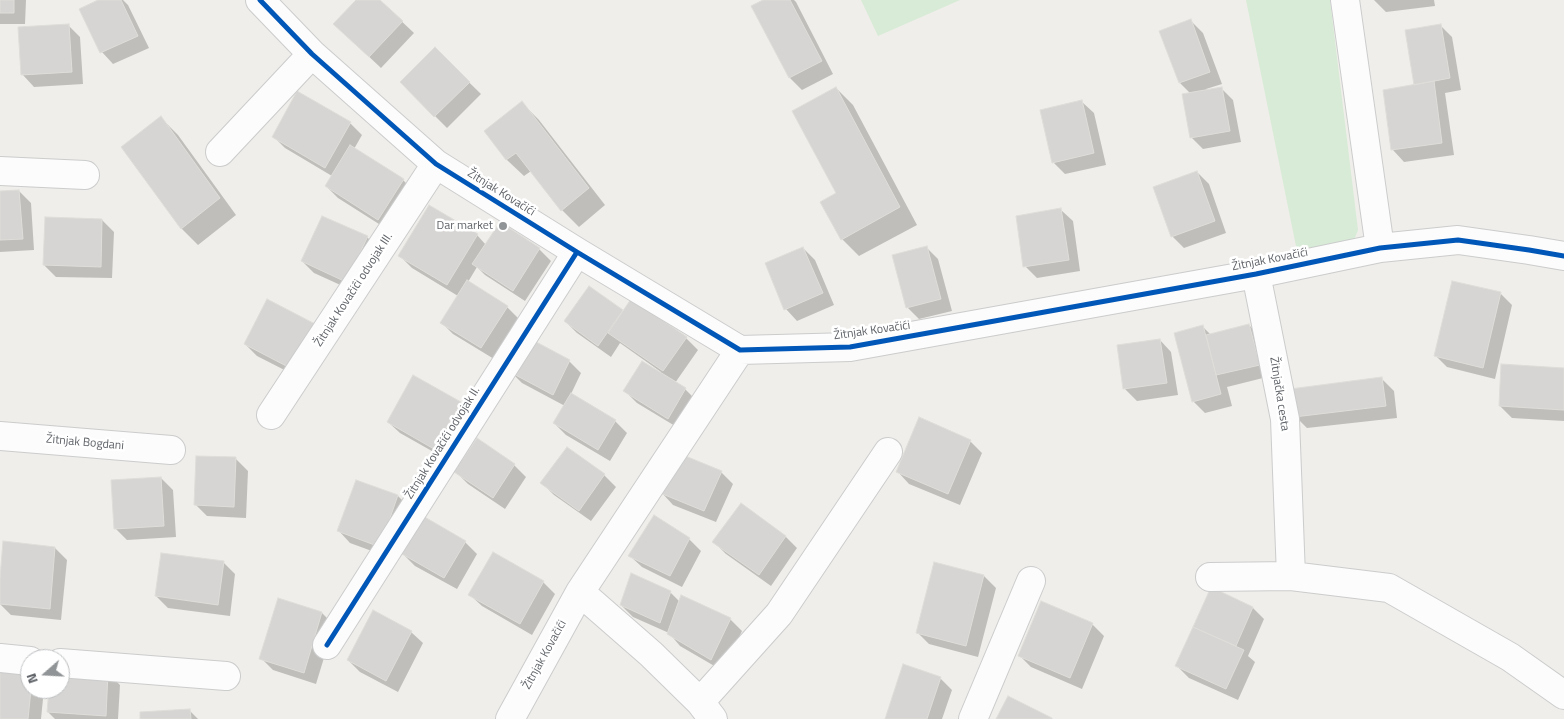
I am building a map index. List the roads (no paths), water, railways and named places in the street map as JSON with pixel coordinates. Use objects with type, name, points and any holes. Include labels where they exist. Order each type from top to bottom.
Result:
[{"type":"street","name":"Žitnjak Kovačići","points":[[260,0],[312,54],[436,164],[576,252],[740,350],[850,347],[1256,274],[1380,248],[1458,240],[1564,256]]},
{"type":"street","points":[[1345,0],[1380,248]]},
{"type":"street","points":[[220,152],[312,54]]},
{"type":"street","name":"Žitnjak Kovačići odvojak III.","points":[[271,415],[436,164]]},
{"type":"street","points":[[0,171],[85,175]]},
{"type":"street","name":"Žitnjak Kovačići odvojak II.","points":[[327,645],[576,252]]},
{"type":"street","name":"Žitnjačka cesta","points":[[1256,274],[1285,419],[1291,576]]},
{"type":"street","name":"Žitnjak Kovačići","points":[[510,719],[580,592],[740,350]]},
{"type":"street","name":"Žitnjak Bogdani","points":[[0,436],[170,450]]},
{"type":"street","points":[[580,592],[651,654],[707,710],[779,614],[888,452]]},
{"type":"street","points":[[1210,577],[1291,576],[1389,588],[1510,657],[1564,695]]},
{"type":"street","points":[[973,719],[1030,581]]},
{"type":"street","points":[[0,658],[20,660]]},
{"type":"street","points":[[70,664],[226,676]]},
{"type":"place","name":"Dar market","points":[[503,226]]}]
